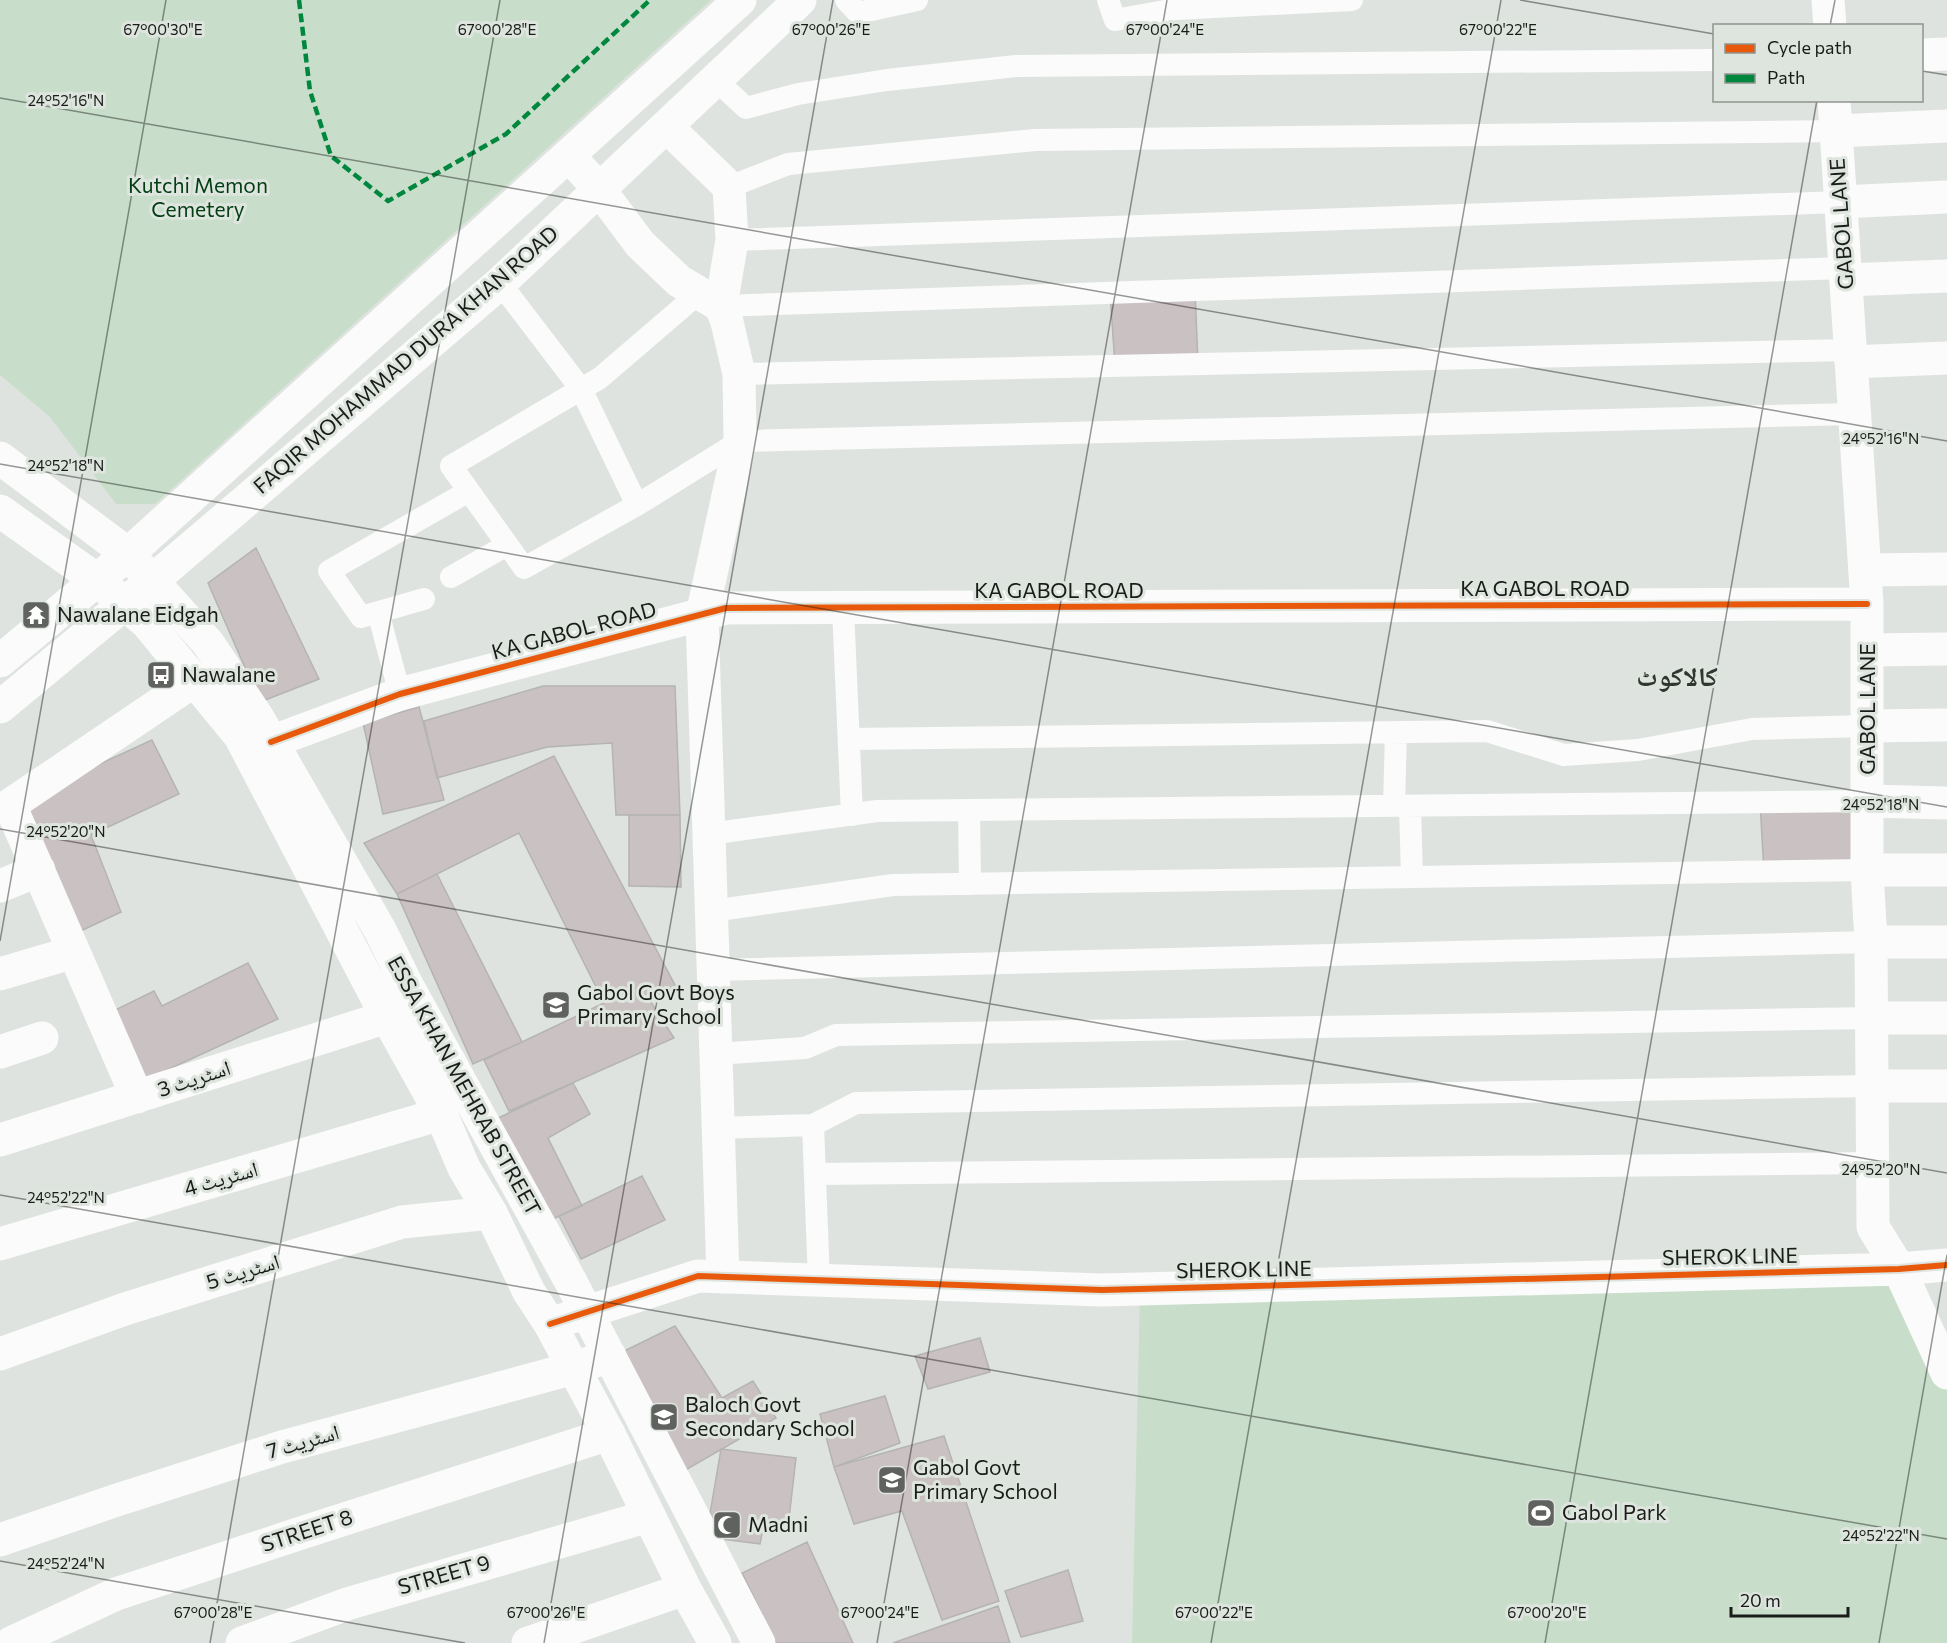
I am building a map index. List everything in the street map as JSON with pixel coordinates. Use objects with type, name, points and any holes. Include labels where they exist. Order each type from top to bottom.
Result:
[{"type":"street","name":"FAQIR MOHAMMAD DURA KHAN ROAD","points":[[0,661],[129,554],[740,0]]},
{"type":"street","name":"FAQIR MOHAMMAD DURA KHAN ROAD","points":[[0,707],[152,581],[500,283],[717,81],[800,0]]},
{"type":"street","points":[[1828,0],[1830,24]]},
{"type":"street","points":[[1923,55],[1947,54]]},
{"type":"street","points":[[1835,116],[1947,126]]},
{"type":"street","name":"GABOL LANE","points":[[1835,116],[1867,604],[1867,870],[1873,1227],[1899,1269],[1947,1373]]},
{"type":"street","points":[[667,127],[729,187],[732,240],[710,300]]},
{"type":"street","points":[[569,156],[599,189],[640,244],[679,281],[710,300],[727,322],[739,374],[740,441],[702,615],[723,1277]]},
{"type":"street","points":[[1841,202],[1947,197]]},
{"type":"street","points":[[1846,274],[1947,276]]},
{"type":"street","points":[[365,341],[396,372]]},
{"type":"street","points":[[1851,356],[1947,358]]},
{"type":"street","name":"ESSA KHAN MEHRAB STREET","points":[[0,458],[129,554],[208,644],[258,718],[380,930],[587,1312],[759,1643]]},
{"type":"street","name":"ESSA KHAN MEHRAB STREET","points":[[0,511],[97,580],[147,623],[240,736],[387,1017],[441,1114],[464,1168],[490,1213],[529,1292],[550,1324],[609,1434],[685,1590],[715,1643]]},
{"type":"street","points":[[1865,570],[1947,569]]},
{"type":"street","name":"KA GABOL ROAD","points":[[271,742],[400,694],[726,608],[1867,604]]},
{"type":"street","points":[[1868,650],[1947,649]]},
{"type":"street","points":[[137,1097],[10,805],[195,680]]},
{"type":"street","points":[[1867,726],[1947,725]]},
{"type":"street","points":[[1868,801],[1947,803]]},
{"type":"street","points":[[0,886],[39,870]]},
{"type":"street","points":[[1867,870],[1947,870]]},
{"type":"street","points":[[350,946],[380,930]]},
{"type":"street","points":[[1870,942],[1947,942]]},
{"type":"street","points":[[0,974],[74,952]]},
{"type":"street","name":"اسٹریٹ 3","points":[[0,1140],[387,1017]]},
{"type":"street","points":[[1871,1018],[1947,1018]]},
{"type":"street","points":[[0,1052],[42,1038]]},
{"type":"street","points":[[1872,1086],[1947,1086]]},
{"type":"street","name":"اسٹریٹ 4","points":[[0,1244],[441,1114]]},
{"type":"street","name":"اسٹریٹ 5","points":[[0,1354],[125,1309],[402,1222],[490,1213]]},
{"type":"street","name":"SHEROK LINE","points":[[550,1324],[698,1276],[1102,1290],[1899,1269],[1947,1265]]},
{"type":"street","name":"اسٹریٹ 7","points":[[0,1540],[282,1447],[574,1368],[610,1356]]},
{"type":"street","name":"STREET 8","points":[[11,1643],[116,1594],[609,1434]]},
{"type":"street","name":"STREET 9","points":[[242,1643],[347,1604],[649,1516]]},
{"type":"street","points":[[528,1643],[685,1590]]},
{"type":"lane","points":[[846,0],[858,13],[918,0]]},
{"type":"lane","points":[[1108,0],[1115,20],[1176,9],[1352,0]]},
{"type":"lane","points":[[717,81],[746,108],[798,94],[887,80],[1016,66],[1713,60]]},
{"type":"lane","points":[[729,187],[788,164],[1035,140],[1835,116]]},
{"type":"lane","points":[[732,240],[1841,202]]},
{"type":"lane","points":[[1846,274],[710,300],[600,378],[451,466],[524,568],[637,505],[740,441],[1854,414]]},
{"type":"lane","points":[[500,283],[581,389],[637,505]]},
{"type":"lane","points":[[739,374],[1851,356]]},
{"type":"lane","points":[[424,598],[361,617],[329,571],[469,491]]},
{"type":"lane","points":[[451,577],[507,545]]},
{"type":"lane","points":[[843,608],[852,815]]},
{"type":"lane","points":[[378,612],[400,694]]},
{"type":"lane","points":[[849,739],[1487,731],[1564,755],[1638,750],[1752,729],[1867,726]]},
{"type":"lane","points":[[1396,732],[1402,806],[1412,877]]},
{"type":"lane","points":[[709,834],[877,811],[1868,801]]},
{"type":"lane","points":[[969,810],[970,884]]},
{"type":"lane","points":[[712,911],[893,885],[1867,870]]},
{"type":"lane","points":[[714,970],[1870,942]]},
{"type":"lane","points":[[716,1054],[805,1048],[836,1035],[1871,1018]]},
{"type":"lane","points":[[719,1128],[813,1125],[856,1103],[1872,1086]]},
{"type":"lane","points":[[813,1125],[819,1281]]},
{"type":"lane","points":[[815,1174],[1873,1164]]},
{"type":"green space","name":"Kutchi Memon Cemetery","points":[[0,0],[711,0],[155,504],[116,504],[50,417],[0,375]]},
{"type":"green space","name":"Gabol Park","points":[[1899,1269],[1947,1383],[1947,1643],[1132,1643],[1140,1289]]},
{"type":"building","points":[[1195,290],[1198,364],[1115,365],[1110,293]]},
{"type":"building","points":[[256,548],[319,679],[260,702],[208,583]]},
{"type":"building","points":[[543,686],[675,686],[680,815],[616,815],[612,743],[547,747],[437,778],[424,721]]},
{"type":"building","points":[[419,707],[444,800],[383,814],[363,723]]},
{"type":"building","points":[[152,740],[179,794],[91,835],[121,912],[68,937],[10,805]]},
{"type":"building","points":[[554,756],[676,987],[649,999],[674,1038],[509,1111],[484,1060],[604,1003],[519,833],[397,894],[364,843]]},
{"type":"building","points":[[1760,802],[1868,802],[1867,870],[1764,872]]},
{"type":"building","points":[[629,815],[680,815],[681,887],[629,886]]},
{"type":"building","points":[[437,874],[522,1042],[473,1064],[397,894]]},
{"type":"building","points":[[248,963],[278,1019],[141,1082],[109,1013],[154,991],[162,1006]]},
{"type":"building","points":[[573,1083],[590,1114],[548,1138],[582,1206],[546,1222],[498,1118]]},
{"type":"building","points":[[642,1176],[665,1220],[581,1259],[559,1216]]},
{"type":"building","points":[[675,1326],[722,1398],[753,1381],[776,1418],[682,1472],[614,1356]]},
{"type":"building","points":[[980,1338],[990,1372],[928,1389],[915,1356]]},
{"type":"building","points":[[885,1396],[900,1443],[834,1467],[820,1414]]},
{"type":"building","points":[[944,1436],[999,1601],[942,1620],[902,1511],[854,1524],[834,1467]]},
{"type":"building","points":[[721,1449],[796,1458],[788,1527],[764,1524],[760,1544],[706,1537]]},
{"type":"building","points":[[807,1542],[853,1643],[776,1643],[742,1573]]},
{"type":"building","points":[[1068,1570],[1083,1621],[1021,1637],[1005,1591]]},
{"type":"building","points":[[998,1606],[1010,1643],[893,1643]]},
{"type":"marked path","points":[[299,0],[310,91],[331,156],[388,201],[506,134],[650,0]]},
{"type":"cycle path","points":[[271,742],[400,694],[726,608],[1867,604]]},
{"type":"cycle path","points":[[550,1324],[698,1276],[1102,1290],[1899,1269],[1947,1265]]},
{"type":"place","name":"Nawalane Eidgah","points":[[36,615]]},
{"type":"place","name":"Nawalane","points":[[161,675]]},
{"type":"place","name":"Gabol Govt Boys Primary School","points":[[556,1005]]},
{"type":"place","name":"Baloch Govt Secondary School","points":[[664,1417]]},
{"type":"place","name":"Gabol Govt Primary School","points":[[892,1480]]},
{"type":"place","name":"Gabol Park","points":[[1541,1513]]},
{"type":"place","name":"Madni","points":[[727,1525]]},
{"type":"district","name":"کالاکوٹ","points":[[1677,677]]}]
